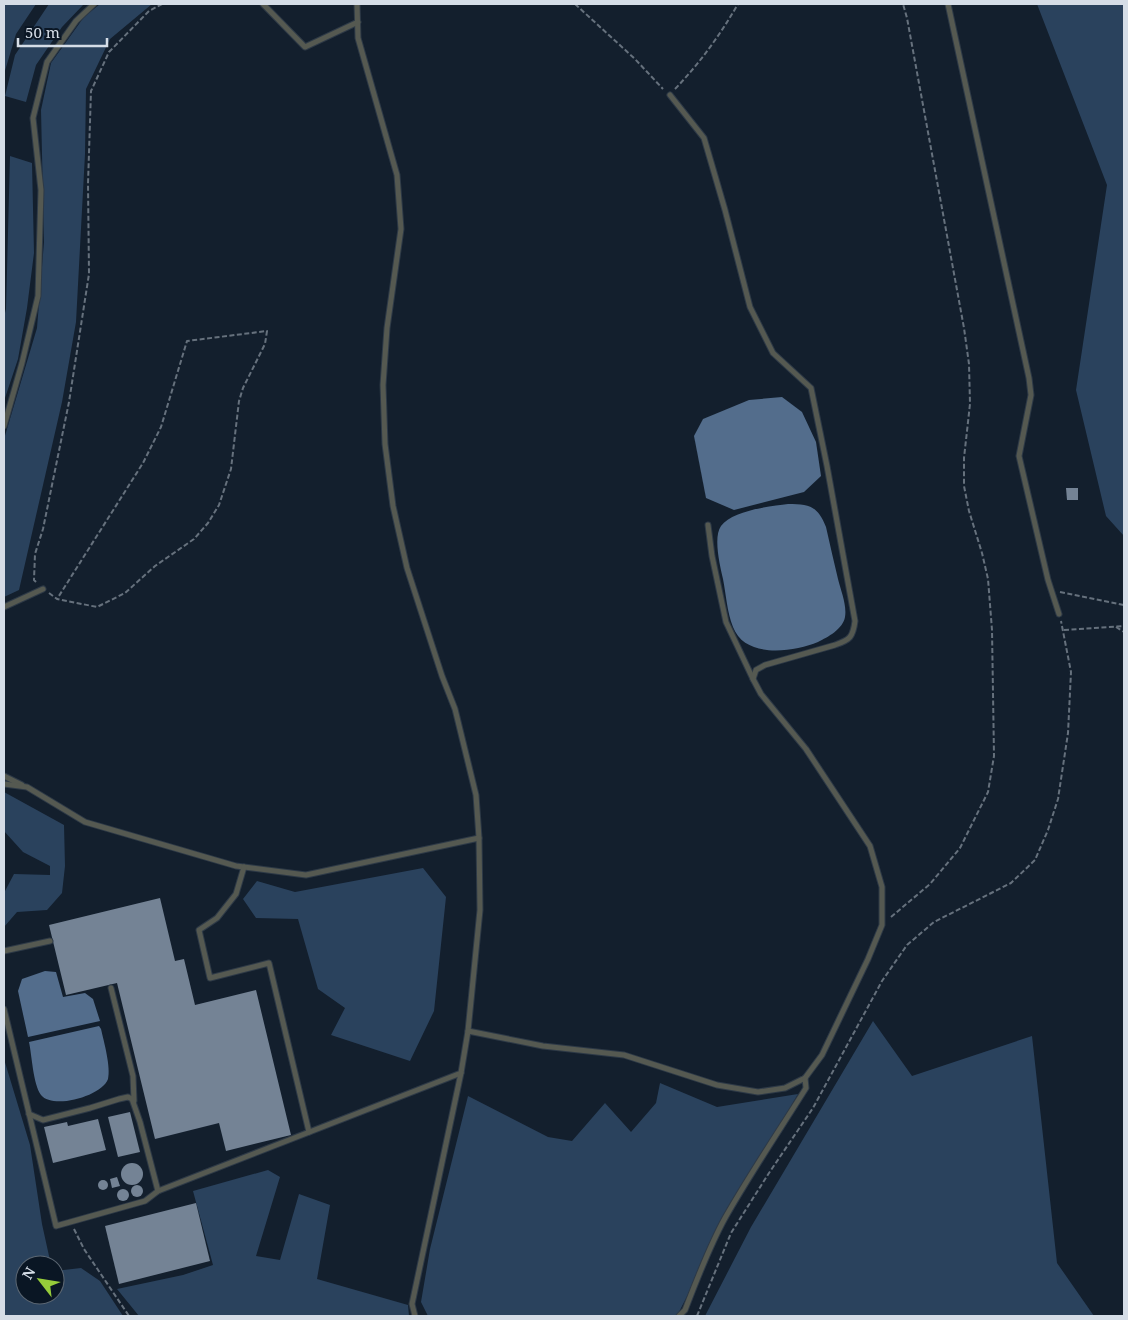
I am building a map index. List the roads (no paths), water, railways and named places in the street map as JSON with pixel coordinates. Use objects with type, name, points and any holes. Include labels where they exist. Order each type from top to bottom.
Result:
[{"type":"lane","points":[[4,426],[38,296],[41,190],[33,118],[47,62],[76,20],[94,4]]},
{"type":"lane","points":[[263,4],[305,47],[358,22]]},
{"type":"lane","points":[[357,4],[358,38],[397,175],[401,229],[387,328],[383,385],[385,444],[393,506],[407,568],[442,676],[455,709],[476,795],[478,838],[480,910],[468,1031],[461,1073],[412,1304],[415,1316]]},
{"type":"lane","points":[[948,4],[1029,378],[1031,395],[1019,456],[1059,614]]},
{"type":"lane","points":[[670,95],[704,138],[726,210],[750,307],[773,353],[811,388],[855,621],[853,633],[846,642],[765,665],[756,670],[753,679]]},
{"type":"lane","points":[[468,1031],[543,1046],[624,1055],[717,1085],[758,1092],[785,1088],[805,1078],[822,1055],[868,959],[882,925],[882,887],[870,846],[806,749],[760,694],[726,622],[712,556],[708,525]]},
{"type":"lane","points":[[4,607],[43,589]]},
{"type":"lane","points":[[4,776],[27,787],[85,822],[244,867],[306,875],[478,838]]},
{"type":"lane","points":[[4,784],[27,787]]},
{"type":"lane","points":[[244,867],[236,894],[218,918],[198,930],[210,978],[269,963],[309,1132]]},
{"type":"lane","points":[[4,951],[50,941]]},
{"type":"lane","points":[[111,988],[132,1069],[134,1101],[158,1191]]},
{"type":"lane","points":[[4,1008],[56,1226],[145,1202],[158,1191],[461,1073]]},
{"type":"lane","points":[[679,1316],[685,1310],[724,1220],[750,1175],[806,1088],[805,1078]]},
{"type":"lane","points":[[29,1114],[43,1120],[128,1097],[134,1101]]}]
